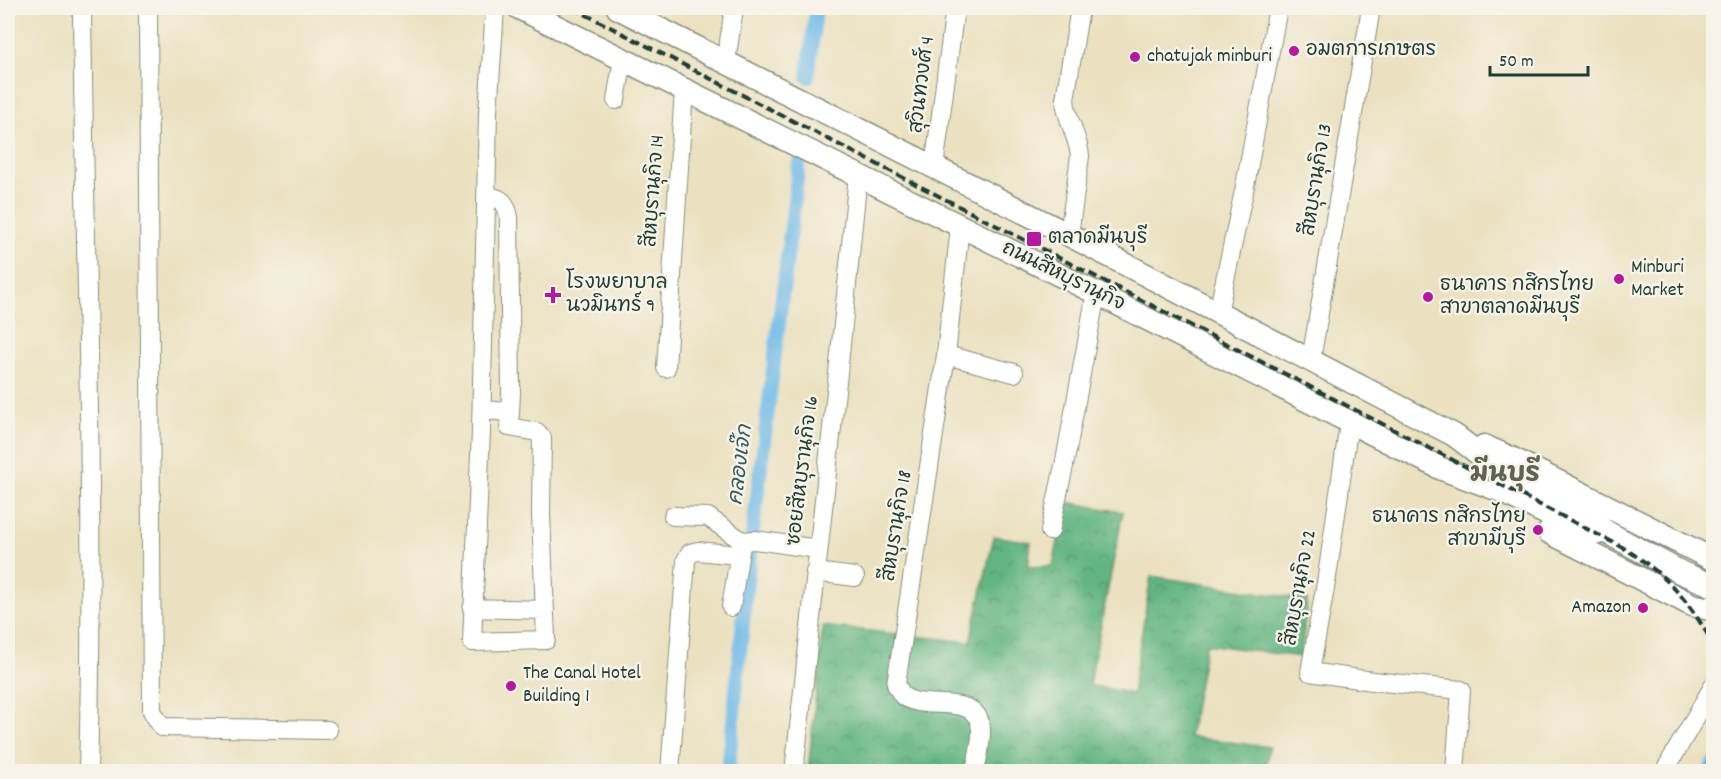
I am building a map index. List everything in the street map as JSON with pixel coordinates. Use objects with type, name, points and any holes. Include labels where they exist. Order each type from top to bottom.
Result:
[{"type":"main road","name":"ถนนสีหบุรานุกิจ","points":[[519,8],[858,175],[1442,469],[1499,490],[1585,532],[1610,534]]},
{"type":"main road","name":"ถนนสีหบุรานุกิจ","points":[[618,8],[1069,235],[1454,435],[1498,468],[1573,509],[1610,534],[1682,573],[1713,586]]},
{"type":"main road","points":[[1454,435],[1513,459],[1713,560]]},
{"type":"main road","points":[[1442,469],[1508,510],[1561,538],[1692,605],[1713,610]]},
{"type":"street","points":[[82,8],[90,494],[88,771]]},
{"type":"street","points":[[148,8],[152,711],[162,727],[328,730]]},
{"type":"street","points":[[487,196],[504,201],[509,217],[511,394],[509,428],[537,432],[542,438],[541,514],[546,639],[472,642],[482,410],[488,112],[495,8]]},
{"type":"street","points":[[726,62],[734,8]]},
{"type":"street","name":"สุวินทวงศ์ 4","points":[[934,168],[955,8]]},
{"type":"street","points":[[1069,235],[1080,156],[1078,144],[1065,111],[1065,99],[1080,8]]},
{"type":"street","points":[[1218,313],[1244,191],[1278,8]]},
{"type":"street","name":"สีหบุรานุกิจ 13","points":[[1311,360],[1371,8]]},
{"type":"street","points":[[616,99],[623,59]]},
{"type":"street","name":"สีหบุรานุกิจ 14","points":[[666,368],[684,90]]},
{"type":"street","name":"ซอยสีหบุรานุกิจ 16","points":[[794,771],[858,175]]},
{"type":"street","name":"สีหบุรานุกิจ 18","points":[[960,226],[946,355],[896,684],[902,695],[914,702],[962,705],[976,714],[981,729],[975,771]]},
{"type":"street","points":[[1050,531],[1096,294]]},
{"type":"street","points":[[946,355],[1014,373]]},
{"type":"street","points":[[482,410],[510,412]]},
{"type":"street","name":"สีหบุรานุกิจ 22","points":[[1349,423],[1327,577],[1310,672],[1461,690],[1455,771]]},
{"type":"street","points":[[673,516],[708,517],[740,548]]},
{"type":"street","points":[[670,771],[686,560],[690,553],[740,548],[754,540],[818,549]]},
{"type":"street","points":[[731,607],[740,548]]},
{"type":"street","points":[[815,572],[855,577]]},
{"type":"street","points":[[472,608],[545,610]]},
{"type":"street","points":[[1664,771],[1713,685]]},
{"type":"green space","points":[[1066,502],[1123,512],[1089,685],[1132,694],[1151,576],[1307,600],[1301,657],[1206,644],[1189,737],[1269,747],[1266,771],[808,772],[823,626],[970,642],[994,536],[1031,542],[1028,567],[1053,566]]},
{"type":"waterway","name":"คลองเจ๊ก","points":[[808,77],[816,8]]},
{"type":"waterway","name":"คลองเจ๊ก","points":[[728,772],[749,561],[799,163]]},
{"type":"waterway","points":[[1709,772],[1714,762]]},
{"type":"railway","points":[[573,8],[1622,547],[1651,567],[1675,589],[1696,615],[1714,646]]},
{"type":"place","name":"อมตการเกษตร","points":[[1294,51]]},
{"type":"place","name":"chatujak minburi","points":[[1135,57]]},
{"type":"place","name":"ตลาดมีนบุรี","points":[[1034,239]]},
{"type":"place","name":"Minburi Market","points":[[1619,279]]},
{"type":"place","name":"โรงพยาบาล นวมินทร์ 9","points":[[553,295]]},
{"type":"place","name":"ธนาคาร กสิกรไทย สาขาตลาดมีนบุรี","points":[[1428,297]]},
{"type":"place","name":"ธนาคาร กสิกรไทย สาขามีบุรี","points":[[1538,530]]},
{"type":"place","name":"Amazon","points":[[1643,608]]},
{"type":"place","name":"The Canal Hotel Building 1","points":[[511,686]]},
{"type":"district","name":"มีนบุรี","points":[[1505,475]]}]
